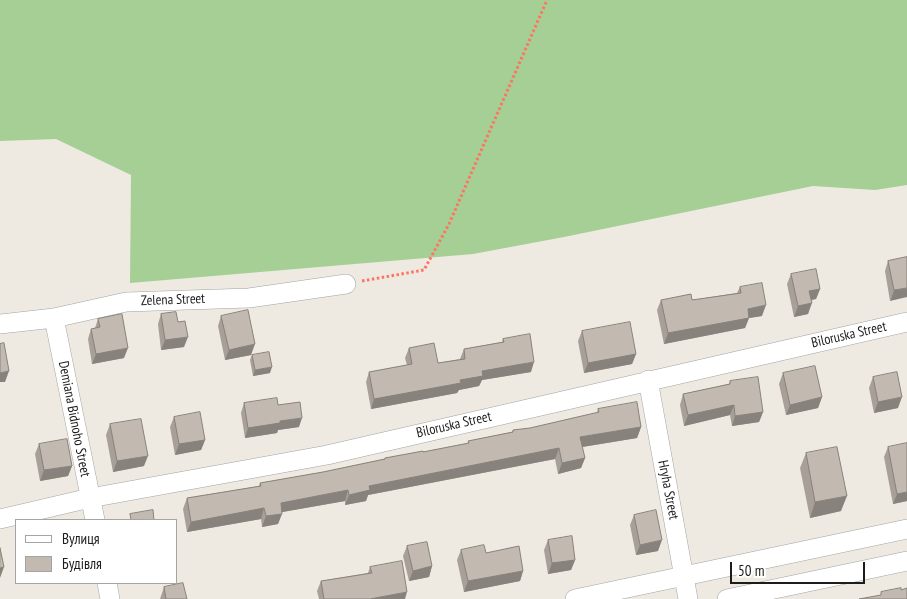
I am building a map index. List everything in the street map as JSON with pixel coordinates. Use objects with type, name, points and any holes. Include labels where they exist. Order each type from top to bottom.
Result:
[{"type":"street","name":"Zelena Street","points":[[0,324],[54,318],[126,302],[249,298],[346,284]]},
{"type":"street","name":"Demiana Bidnoho Street","points":[[54,318],[95,519]]},
{"type":"street","name":"Biloruska Street","points":[[0,519],[90,498],[327,455],[907,322]]},
{"type":"street","name":"Hryha Street","points":[[648,380],[688,599]]},
{"type":"street","points":[[575,599],[907,529]]},
{"type":"street","points":[[727,599],[907,561]]},
{"type":"street","points":[[107,584],[110,599]]},
{"type":"path","points":[[346,284],[424,270],[449,224],[547,0]]},
{"type":"green space","points":[[0,0],[907,0],[907,185],[875,190],[813,186],[473,254],[130,283],[131,175],[56,139],[0,141]]},
{"type":"building","points":[[907,257],[907,288],[894,290],[888,261]]},
{"type":"building","points":[[816,269],[820,289],[809,291],[812,303],[798,306],[791,274]]},
{"type":"building","points":[[762,283],[766,305],[748,309],[749,318],[668,333],[661,300],[691,294],[692,300],[741,293],[740,287]]},
{"type":"building","points":[[248,310],[255,344],[229,350],[221,316]]},
{"type":"building","points":[[176,312],[178,322],[185,321],[188,337],[165,340],[161,314]]},
{"type":"building","points":[[122,314],[128,348],[96,354],[91,329],[100,327],[98,319]]},
{"type":"building","points":[[630,322],[636,354],[588,363],[582,331]]},
{"type":"building","points":[[530,334],[534,362],[482,371],[483,376],[460,380],[461,383],[374,399],[369,372],[412,364],[409,348],[434,343],[438,363],[465,359],[464,349],[504,342],[503,339]]},
{"type":"building","points":[[4,343],[9,371],[0,373],[0,344]]},
{"type":"building","points":[[269,352],[272,367],[255,370],[252,355]]},
{"type":"building","points":[[815,366],[822,397],[790,405],[783,373]]},
{"type":"building","points":[[897,372],[902,397],[878,402],[873,377]]},
{"type":"building","points":[[758,377],[763,412],[735,416],[734,405],[688,415],[683,394],[730,384],[730,381]]},
{"type":"building","points":[[277,398],[278,405],[300,402],[302,418],[248,428],[244,403]]},
{"type":"building","points":[[637,402],[641,427],[580,437],[585,458],[562,463],[559,448],[369,486],[370,490],[349,495],[348,490],[281,503],[282,514],[266,516],[264,508],[191,522],[187,498],[261,486],[260,483],[469,443],[468,441],[513,432],[513,430],[530,428],[599,412],[598,409]]},
{"type":"building","points":[[200,412],[205,440],[179,444],[174,417]]},
{"type":"building","points":[[141,419],[148,456],[117,461],[110,424]]},
{"type":"building","points":[[67,439],[72,466],[44,470],[39,444]]},
{"type":"building","points":[[907,443],[907,492],[897,494],[888,447]]},
{"type":"building","points":[[837,447],[847,496],[815,502],[806,453]]},
{"type":"building","points":[[153,510],[154,519],[131,519],[130,514]]},
{"type":"building","points":[[656,510],[662,540],[640,545],[634,515]]},
{"type":"building","points":[[572,536],[575,560],[552,563],[548,540]]},
{"type":"building","points":[[427,542],[432,566],[413,571],[407,546]]},
{"type":"building","points":[[484,545],[486,553],[519,546],[523,571],[468,581],[461,550]]},
{"type":"building","points":[[0,548],[4,567],[0,568]]},
{"type":"building","points":[[402,561],[407,592],[370,599],[324,599],[321,581],[372,573],[370,567]]},
{"type":"building","points":[[183,583],[187,599],[166,599],[164,587]]},
{"type":"building","points":[[901,588],[901,590],[907,588],[907,599],[859,599],[881,595],[881,592]]}]
